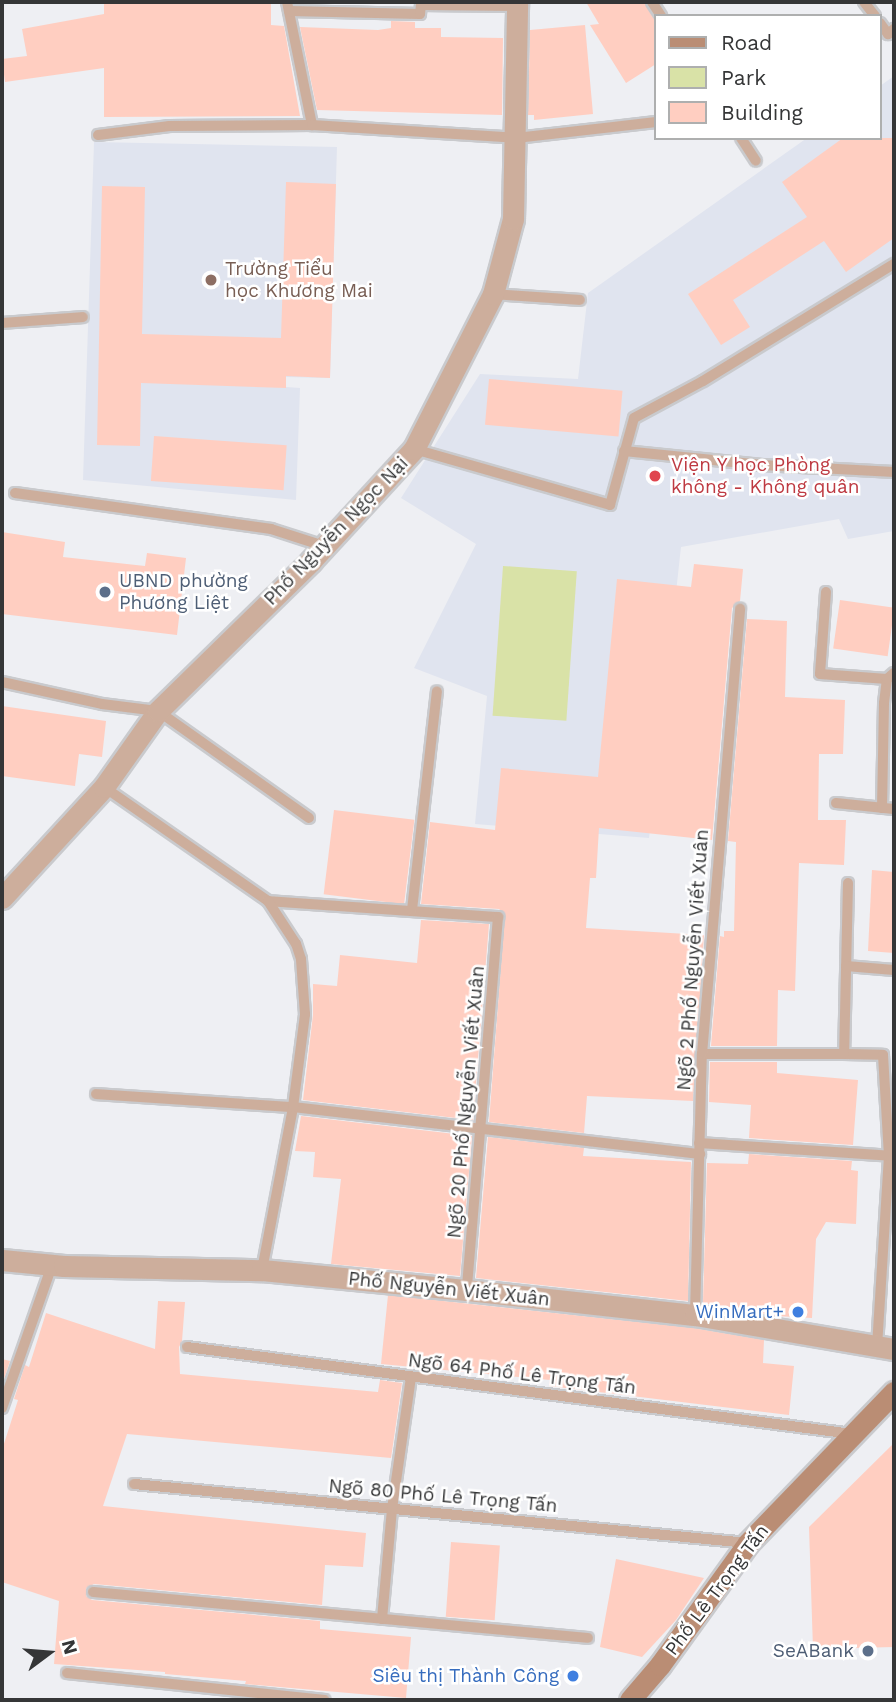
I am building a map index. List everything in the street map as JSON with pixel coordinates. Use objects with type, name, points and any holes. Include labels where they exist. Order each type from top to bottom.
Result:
[{"type":"main road","name":"Phố Lê Trọng Tấn","points":[[630,1700],[660,1665],[748,1543],[894,1392]]},
{"type":"street","name":"Phố Nguyễn Ngọc Nại","points":[[2,898],[104,786],[158,711],[324,546],[414,449],[493,293],[513,219],[517,4]]},
{"type":"street","name":"Phố Nguyễn Viết Xuân","points":[[2,1260],[52,1265],[262,1269],[695,1315],[886,1347]]},
{"type":"lane","points":[[312,125],[288,7],[420,14],[421,5],[517,4]]},
{"type":"lane","points":[[882,26],[888,34],[894,29]]},
{"type":"lane","points":[[98,135],[169,126],[312,125],[516,138],[654,122]]},
{"type":"lane","points":[[742,140],[756,161]]},
{"type":"lane","points":[[414,449],[610,505],[634,418],[703,381],[894,264]]},
{"type":"lane","points":[[493,293],[580,300]]},
{"type":"lane","points":[[2,323],[83,317]]},
{"type":"lane","points":[[624,451],[762,466],[894,472]]},
{"type":"lane","points":[[15,493],[271,529],[324,546]]},
{"type":"lane","points":[[826,592],[820,674],[891,676],[882,808]]},
{"type":"lane","name":"Ngõ 2 Phố Nguyễn Viết Xuân","points":[[695,1315],[702,1054],[740,609]]},
{"type":"lane","points":[[2,682],[102,704],[158,711],[309,818]]},
{"type":"lane","points":[[268,901],[412,910],[437,691]]},
{"type":"lane","points":[[104,786],[268,901],[296,944],[301,959],[305,1014],[293,1107],[262,1269]]},
{"type":"lane","points":[[836,803],[894,810]]},
{"type":"lane","points":[[844,1054],[848,883]]},
{"type":"lane","name":"Ngõ 20 Phố Nguyễn Viết Xuân","points":[[412,910],[498,917],[467,1290]]},
{"type":"lane","points":[[846,966],[894,970]]},
{"type":"lane","points":[[702,1054],[889,1055],[892,1156],[886,1347]]},
{"type":"lane","points":[[96,1094],[293,1107],[482,1130],[699,1148],[892,1156]]},
{"type":"lane","points":[[2,1408],[52,1265]]},
{"type":"lane","name":"Ngõ 64 Phố Lê Trọng Tấn","points":[[187,1347],[852,1434]]},
{"type":"lane","points":[[382,1619],[392,1509],[411,1377]]},
{"type":"lane","name":"Ngõ 80 Phố Lê Trọng Tấn","points":[[134,1484],[748,1543]]},
{"type":"lane","points":[[93,1592],[589,1638]]},
{"type":"lane","points":[[67,1673],[325,1700]]},
{"type":"shaded area","name":"Viện Y học Phòng không - Không quân","points":[[894,76],[894,531],[848,539],[839,519],[681,547],[649,838],[475,824],[487,696],[414,668],[476,544],[401,498],[480,374],[578,379],[588,293],[804,140],[882,140],[882,85]]},
{"type":"shaded area","name":"Trường Tiểu học Khương Mai","points":[[94,142],[337,147],[330,378],[286,377],[286,387],[300,388],[296,500],[83,480]]},
{"type":"green space","points":[[503,566],[577,571],[566,721],[493,716]]},
{"type":"building","points":[[104,2],[271,2],[271,25],[284,26],[300,116],[104,117],[104,68],[5,82],[2,59],[27,56],[22,29],[104,14]]},
{"type":"building","points":[[586,2],[644,2],[654,19],[654,65],[626,83],[590,25],[599,24]]},
{"type":"building","points":[[391,21],[415,22],[415,28],[441,28],[441,37],[503,38],[502,115],[317,110],[300,27],[378,30],[391,28]]},
{"type":"building","points":[[585,25],[593,114],[534,120],[534,115],[528,115],[530,30]]},
{"type":"building","points":[[894,138],[894,238],[846,272],[824,241],[733,300],[750,327],[721,345],[688,294],[807,217],[782,182],[840,140]]},
{"type":"building","points":[[286,182],[336,184],[330,378],[286,376],[286,388],[141,383],[140,446],[97,445],[102,186],[145,187],[142,334],[281,338]]},
{"type":"building","points":[[489,379],[622,391],[618,437],[485,425]]},
{"type":"building","points":[[154,436],[287,445],[284,490],[151,481]]},
{"type":"building","name":"UBND phường Phương Liệt","points":[[2,532],[65,542],[63,557],[145,566],[147,553],[186,558],[177,635],[2,614]]},
{"type":"building","points":[[694,564],[743,569],[740,601],[732,608],[712,840],[599,828],[596,878],[590,878],[586,928],[704,935],[693,1101],[587,1096],[584,1133],[489,1122],[505,914],[499,909],[421,904],[430,822],[495,830],[501,768],[598,777],[617,579],[691,587]]},
{"type":"building","points":[[840,600],[894,608],[888,656],[833,649]]},
{"type":"building","points":[[747,619],[787,621],[785,697],[845,700],[843,754],[819,754],[818,820],[846,820],[844,865],[799,863],[795,991],[778,990],[777,1046],[711,1046],[720,936],[724,937],[724,931],[734,931],[736,842],[728,841]]},
{"type":"building","points":[[2,706],[106,721],[102,757],[79,754],[75,786],[2,776]]},
{"type":"building","points":[[334,810],[414,820],[404,904],[324,894]]},
{"type":"building","points":[[872,870],[894,872],[894,953],[868,951]]},
{"type":"building","points":[[421,920],[489,924],[473,1120],[303,1100],[313,1015],[313,984],[337,986],[340,955],[417,963]]},
{"type":"building","points":[[710,1062],[777,1062],[777,1073],[858,1080],[853,1145],[749,1138],[751,1105],[709,1102]]},
{"type":"building","points":[[301,1116],[472,1136],[460,1276],[331,1264],[341,1179],[313,1177],[315,1152],[295,1151]]},
{"type":"building","points":[[488,1137],[584,1148],[583,1156],[691,1162],[688,1301],[476,1278]]},
{"type":"building","points":[[749,1154],[852,1161],[851,1170],[858,1171],[856,1224],[826,1222],[816,1239],[812,1318],[776,1316],[703,1303],[707,1163],[748,1164]]},
{"type":"building","points":[[388,1295],[693,1328],[764,1340],[763,1363],[794,1366],[789,1415],[549,1386],[550,1380],[381,1364]]},
{"type":"building","points":[[158,1301],[185,1302],[182,1341],[179,1347],[180,1374],[378,1392],[380,1380],[402,1383],[391,1458],[127,1434],[103,1506],[366,1533],[363,1567],[325,1565],[322,1605],[94,1584],[86,1588],[86,1596],[92,1600],[320,1621],[320,1629],[411,1637],[406,1698],[245,1684],[246,1681],[165,1672],[54,1664],[59,1601],[2,1582],[2,1450],[18,1400],[14,1399],[25,1365],[29,1367],[46,1313],[155,1349]]},
{"type":"building","points":[[2,1359],[10,1361],[2,1385]]},
{"type":"building","points":[[894,1443],[894,1647],[813,1649],[809,1527]]},
{"type":"building","points":[[451,1542],[500,1545],[495,1620],[446,1617]]},
{"type":"building","points":[[616,1559],[704,1578],[676,1620],[642,1657],[600,1647]]},
{"type":"place","name":"Trường Tiểu học Khương Mai","points":[[211,280]]},
{"type":"place","name":"Viện Y học Phòng không - Không quân","points":[[655,476]]},
{"type":"place","name":"UBND phường Phương Liệt","points":[[105,592]]},
{"type":"place","name":"WinMart+","points":[[798,1312]]},
{"type":"place","name":"SeABank","points":[[868,1651]]},
{"type":"place","name":"Siêu thị Thành Công","points":[[573,1676]]}]
